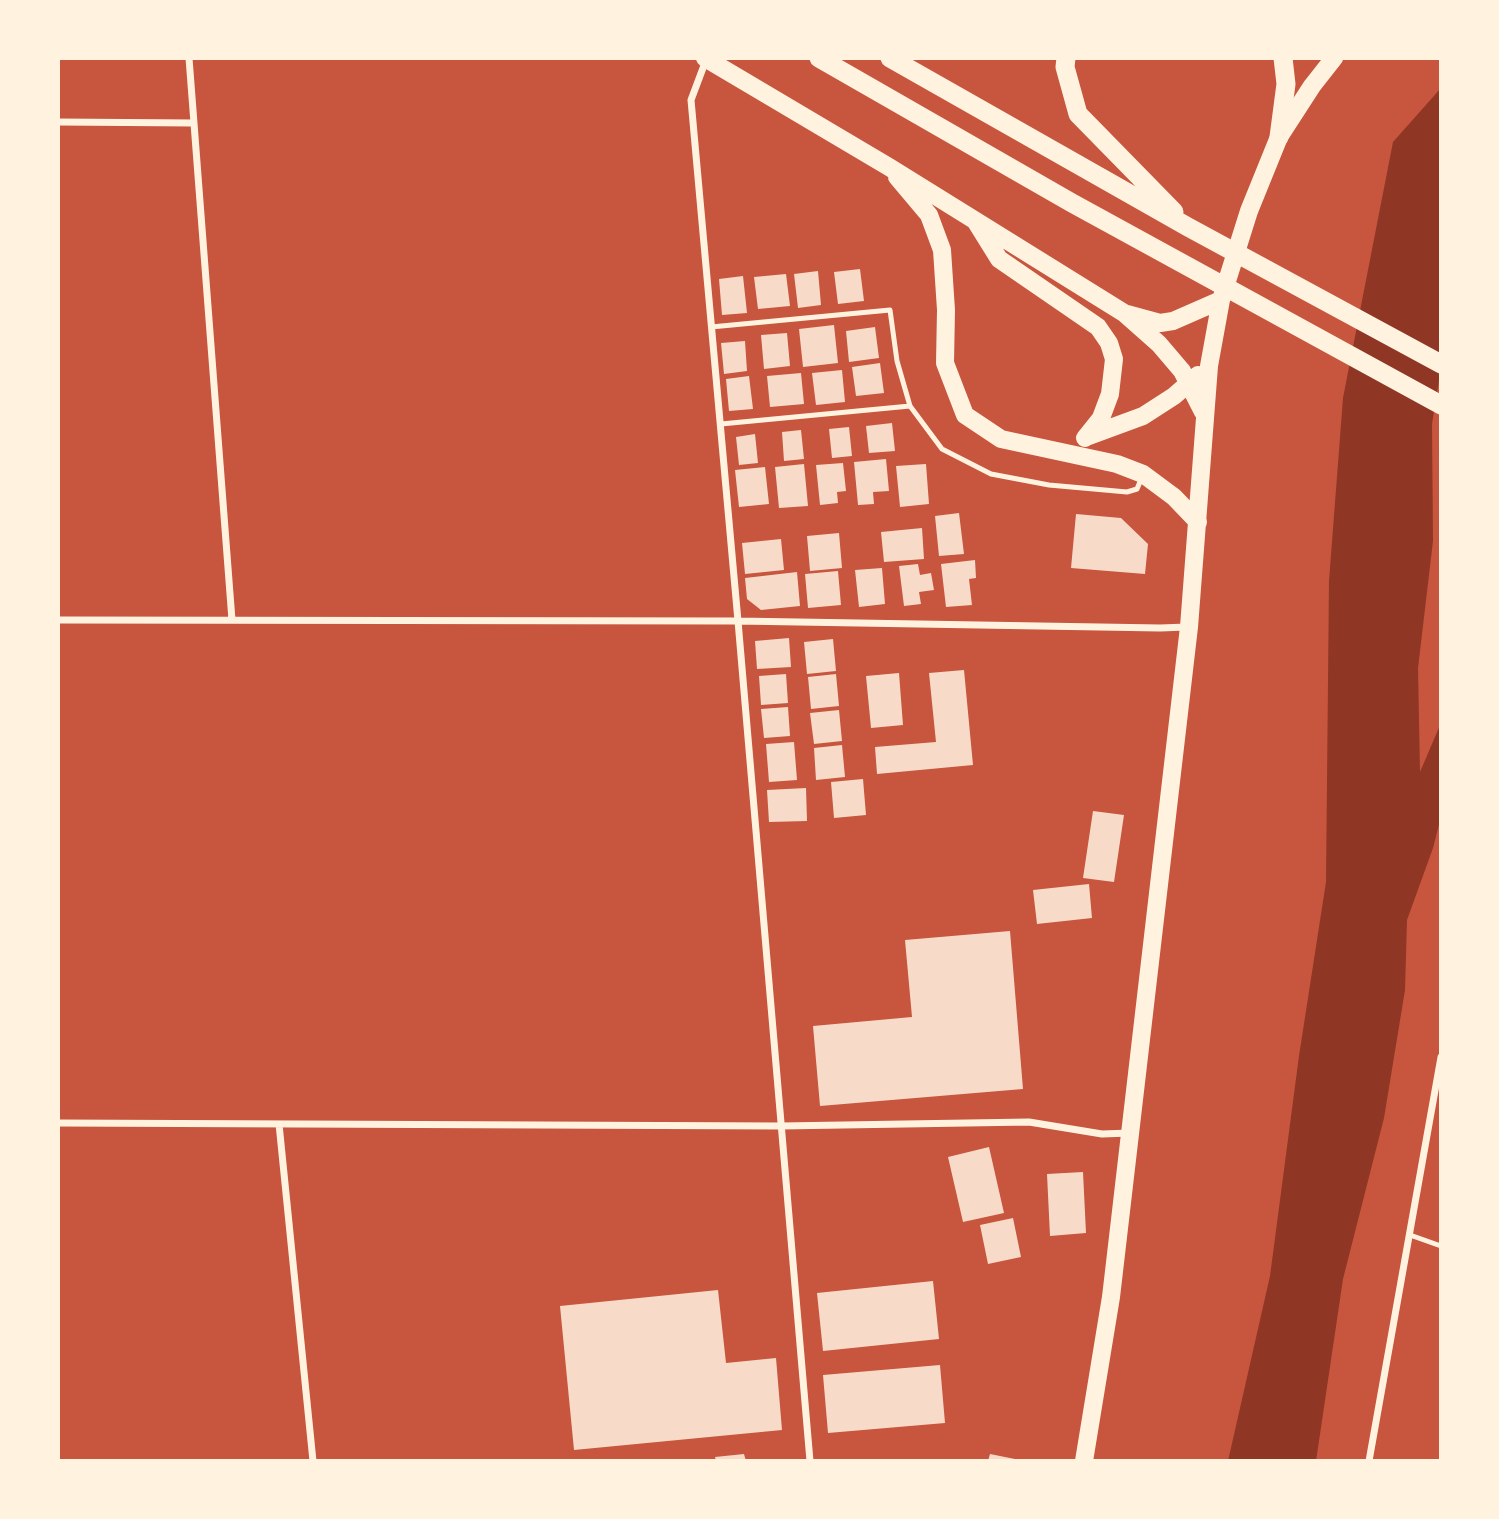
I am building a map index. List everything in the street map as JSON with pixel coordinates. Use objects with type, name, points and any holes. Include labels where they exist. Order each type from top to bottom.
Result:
[{"type":"highway","points":[[820,58],[1174,259],[1441,405]]},
{"type":"highway","points":[[890,58],[1188,227],[1441,364]]},
{"type":"highway","points":[[1066,58],[1065,67],[1078,114],[1188,227]]},
{"type":"highway","points":[[1279,137],[1286,84],[1283,58]]},
{"type":"main road","points":[[706,58],[889,167],[1124,313],[1159,344],[1189,383],[1205,416]]},
{"type":"main road","points":[[1084,1461],[1111,1297],[1189,627],[1209,366],[1221,300],[1249,211],[1279,137],[1334,58]]},
{"type":"main road","points":[[889,167],[929,215],[942,250],[946,310],[945,363],[965,415],[1001,439],[1117,464],[1143,474],[1174,497],[1198,522]]},
{"type":"main road","points":[[974,219],[999,259],[1098,327],[1110,343],[1114,359],[1110,394],[1101,418],[1085,438]]},
{"type":"main road","points":[[1124,313],[1160,323],[1173,321],[1221,300]]},
{"type":"main road","points":[[1043,449],[1074,443],[1143,416],[1209,366]]},
{"type":"street","points":[[189,58],[232,620]]},
{"type":"street","points":[[706,58],[691,100],[810,1461]]},
{"type":"street","points":[[58,122],[194,123]]},
{"type":"street","points":[[58,620],[738,621],[1189,627]]},
{"type":"street","points":[[1369,1461],[1441,1057]]},
{"type":"street","points":[[58,1124],[781,1126],[1029,1122],[1102,1134],[1130,1133]]},
{"type":"street","points":[[279,1124],[313,1461]]},
{"type":"lane","points":[[711,327],[890,310],[897,361],[910,406],[942,449],[992,474],[1049,485],[1127,492],[1137,489],[1143,474]]},
{"type":"lane","points":[[721,424],[910,406]]},
{"type":"lane","points":[[1410,1235],[1441,1247]]},
{"type":"shaded area","points":[[1441,88],[1441,368],[1432,424],[1433,541],[1418,668],[1420,772],[1441,723],[1441,817],[1433,848],[1407,920],[1405,990],[1384,1118],[1343,1279],[1316,1461],[1228,1461],[1270,1276],[1299,1056],[1326,882],[1329,581],[1343,398],[1393,142]]},
{"type":"building","points":[[860,269],[864,301],[838,304],[834,272]]},
{"type":"building","points":[[818,271],[821,305],[798,308],[794,274]]},
{"type":"building","points":[[786,274],[790,306],[758,309],[754,277]]},
{"type":"building","points":[[743,276],[747,313],[722,315],[719,279]]},
{"type":"building","points":[[834,325],[838,363],[803,367],[799,329]]},
{"type":"building","points":[[875,327],[879,358],[849,362],[846,331]]},
{"type":"building","points":[[787,333],[790,366],[764,369],[761,335]]},
{"type":"building","points":[[745,341],[747,371],[724,374],[721,343]]},
{"type":"building","points":[[880,363],[884,393],[856,396],[852,367]]},
{"type":"building","points":[[842,370],[845,402],[816,405],[812,373]]},
{"type":"building","points":[[801,373],[804,404],[770,407],[767,376]]},
{"type":"building","points":[[749,376],[753,409],[729,411],[726,379]]},
{"type":"building","points":[[892,423],[895,451],[869,453],[866,426]]},
{"type":"building","points":[[849,427],[852,456],[832,458],[829,429]]},
{"type":"building","points":[[801,430],[804,459],[784,461],[782,432]]},
{"type":"building","points":[[755,434],[758,463],[739,465],[736,437]]},
{"type":"building","points":[[886,459],[889,491],[873,492],[874,504],[858,505],[854,462]]},
{"type":"building","points":[[843,463],[846,491],[837,492],[838,503],[820,505],[816,465]]},
{"type":"building","points":[[804,464],[808,506],[779,508],[775,467]]},
{"type":"building","points":[[926,464],[929,504],[900,507],[896,466]]},
{"type":"building","points":[[765,467],[769,504],[739,507],[735,470]]},
{"type":"building","points":[[959,513],[964,554],[939,556],[935,516]]},
{"type":"building","points":[[1076,514],[1121,518],[1148,544],[1145,574],[1071,568]]},
{"type":"building","points":[[922,528],[924,559],[884,562],[881,532]]},
{"type":"building","points":[[839,533],[842,568],[810,571],[807,536]]},
{"type":"building","points":[[781,539],[784,570],[745,574],[742,543]]},
{"type":"building","points":[[975,560],[976,578],[969,579],[972,605],[946,607],[941,564]]},
{"type":"building","points":[[918,564],[920,575],[931,573],[934,590],[919,592],[921,604],[904,606],[899,566]]},
{"type":"building","points":[[882,568],[885,604],[859,607],[855,570]]},
{"type":"building","points":[[838,571],[841,605],[808,608],[805,574]]},
{"type":"building","points":[[797,572],[800,606],[761,610],[747,599],[745,578]]},
{"type":"building","points":[[789,638],[791,667],[757,669],[755,641]]},
{"type":"building","points":[[833,639],[836,671],[807,674],[804,642]]},
{"type":"building","points":[[964,670],[973,765],[877,774],[875,747],[936,742],[929,673]]},
{"type":"building","points":[[899,673],[903,725],[871,728],[866,676]]},
{"type":"building","points":[[786,674],[788,703],[761,705],[759,676]]},
{"type":"building","points":[[836,674],[839,706],[811,709],[808,677]]},
{"type":"building","points":[[788,707],[790,736],[764,738],[761,709]]},
{"type":"building","points":[[839,710],[842,741],[814,744],[810,713]]},
{"type":"building","points":[[794,742],[797,780],[769,782],[766,744]]},
{"type":"building","points":[[842,745],[845,777],[816,780],[814,748]]},
{"type":"building","points":[[863,779],[866,815],[834,818],[831,782]]},
{"type":"building","points":[[806,788],[807,821],[769,822],[767,790]]},
{"type":"building","points":[[1093,811],[1124,815],[1114,882],[1083,878]]},
{"type":"building","points":[[1089,884],[1092,918],[1037,924],[1033,890]]},
{"type":"building","points":[[1010,931],[1023,1089],[820,1106],[813,1026],[912,1017],[905,940]]},
{"type":"building","points":[[989,1147],[1004,1213],[963,1222],[948,1157]]},
{"type":"building","points":[[1083,1172],[1086,1233],[1050,1236],[1047,1174]]},
{"type":"building","points":[[1013,1218],[1021,1257],[988,1264],[980,1225]]},
{"type":"building","points":[[933,1281],[939,1339],[823,1351],[817,1293]]},
{"type":"building","points":[[718,1290],[726,1363],[776,1358],[782,1430],[574,1450],[560,1306]]},
{"type":"building","points":[[940,1365],[945,1423],[828,1433],[823,1375]]},
{"type":"building","points":[[744,1454],[746,1461],[716,1461],[715,1457]]},
{"type":"building","points":[[990,1454],[1020,1460],[1020,1461],[988,1461]]}]
